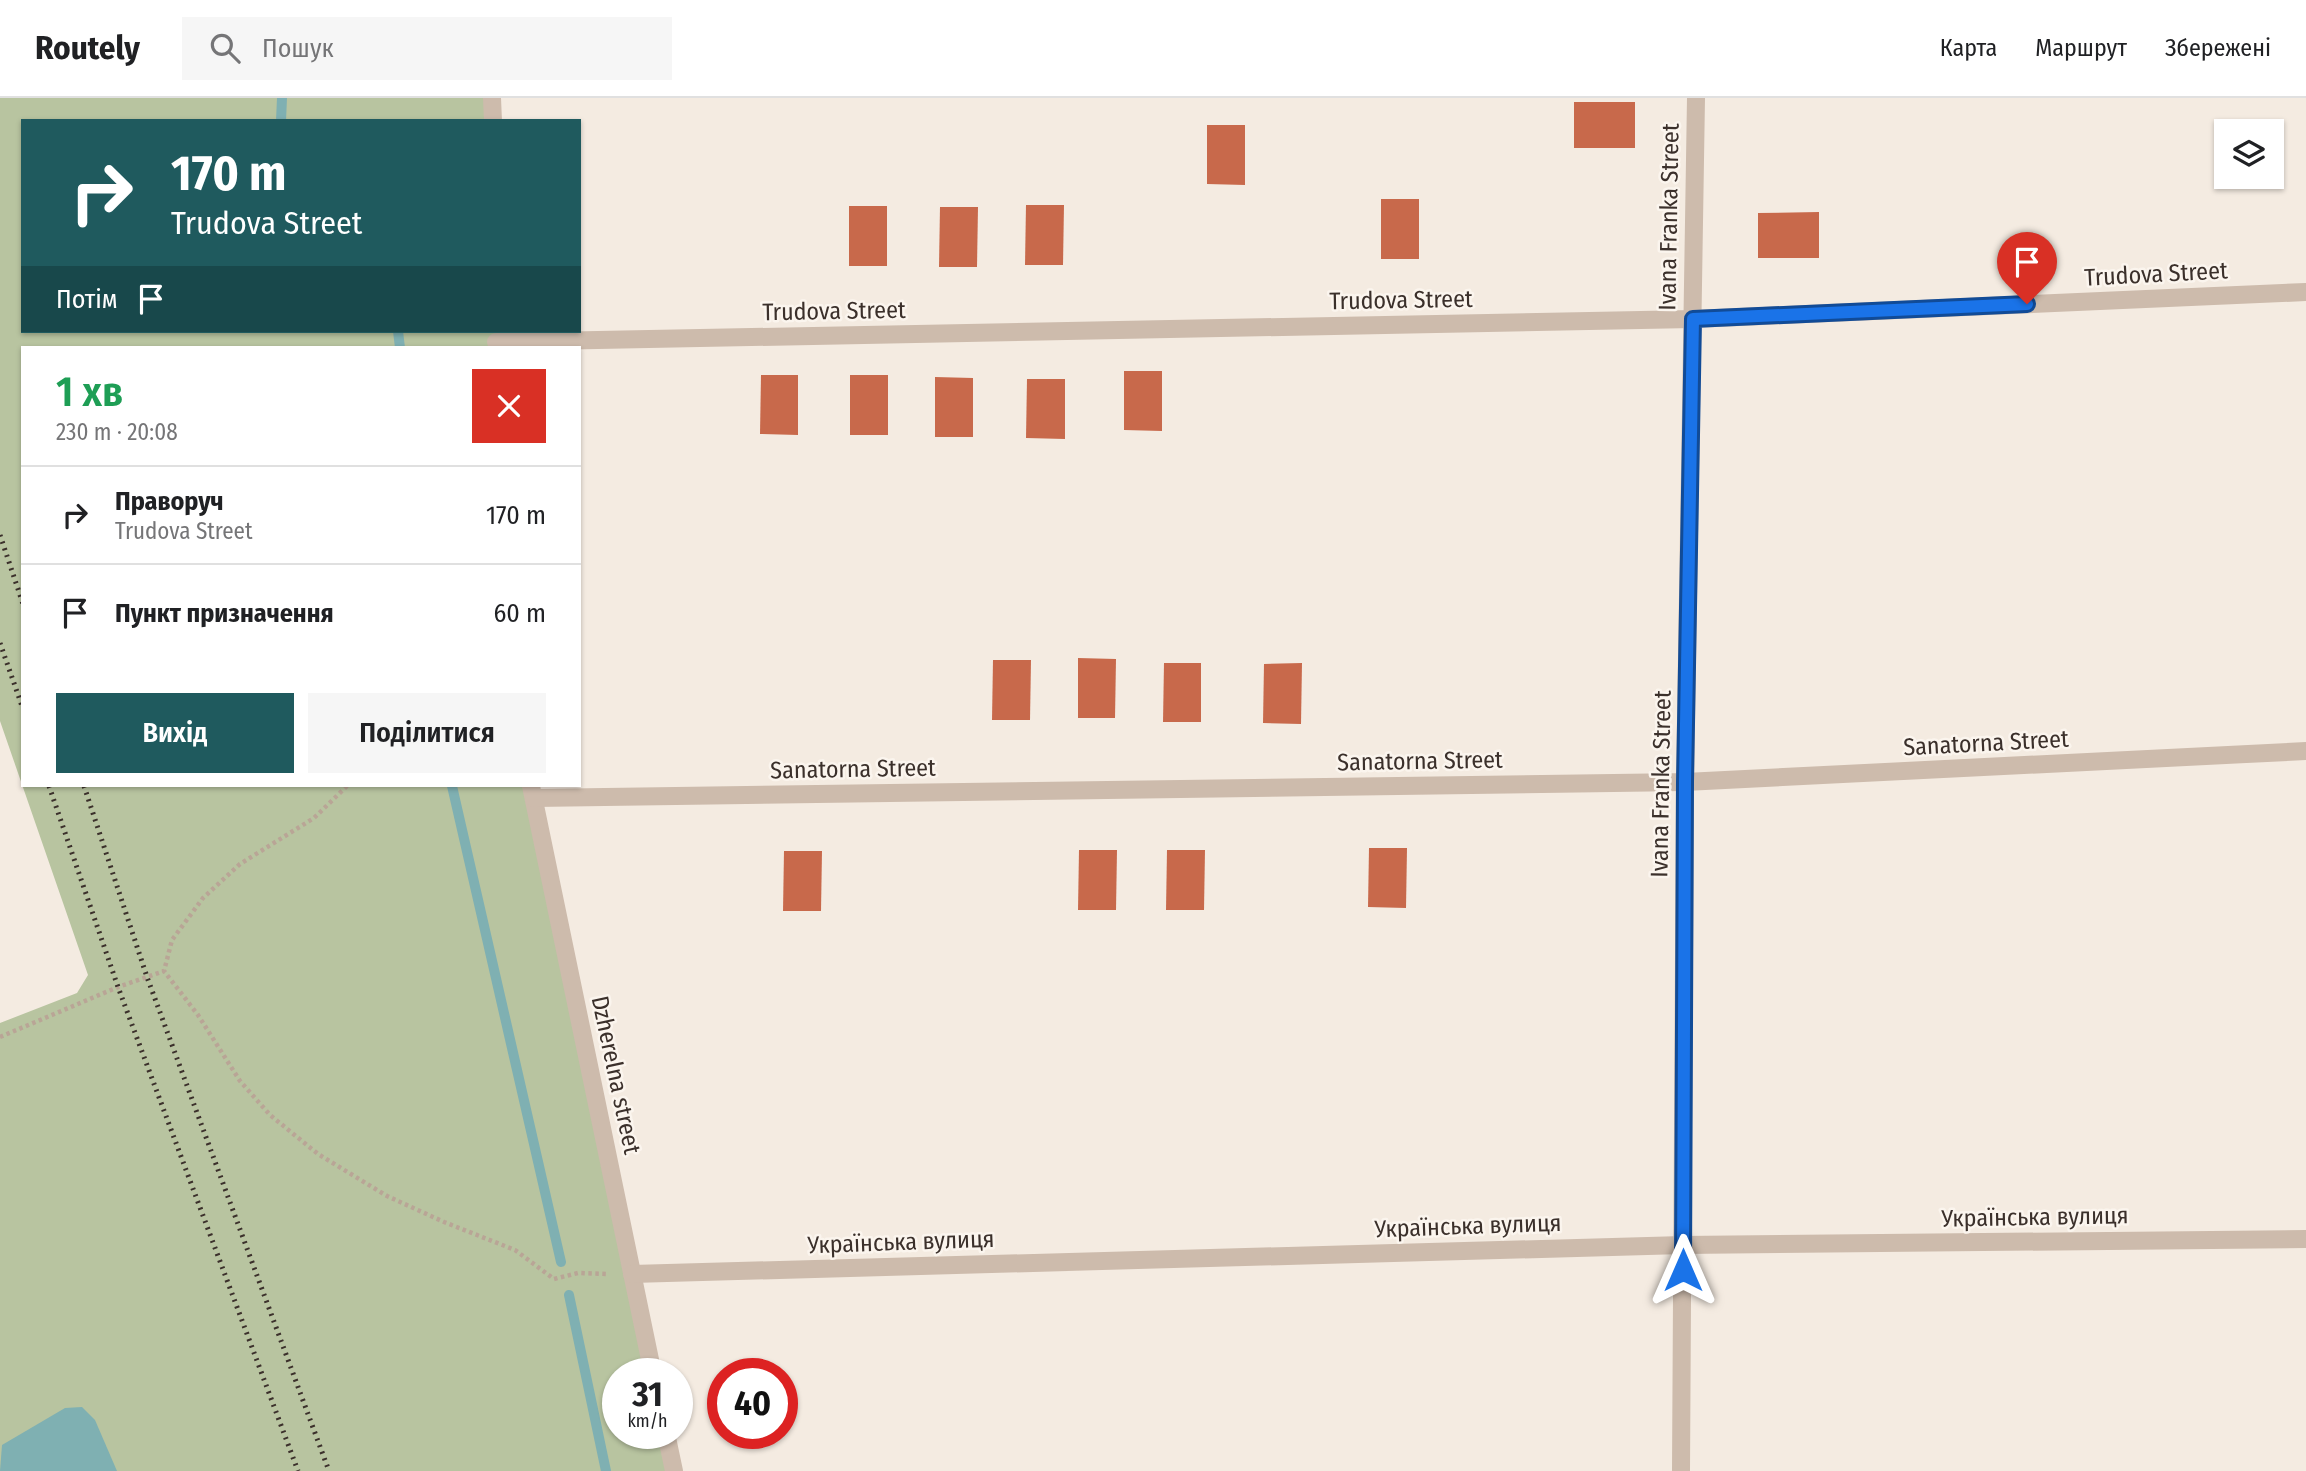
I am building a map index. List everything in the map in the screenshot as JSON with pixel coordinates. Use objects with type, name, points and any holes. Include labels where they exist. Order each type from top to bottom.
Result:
[{"type":"street","points":[[492,98],[493,119]]},
{"type":"street","name":"Ivana Franka Street","points":[[1681,1471],[1685,782],[1696,98]]},
{"type":"street","name":"Trudova Street","points":[[496,340],[1693,319],[2306,292]]},
{"type":"street","name":"Sanatorna Street","points":[[533,792],[1685,782],[2306,751]]},
{"type":"street","name":"Dzherelna street","points":[[533,792],[650,1358]]},
{"type":"street","name":"Українська вулиця","points":[[632,1274],[1683,1245],[2306,1239]]},
{"type":"street","points":[[669,1449],[674,1471]]},
{"type":"path","points":[[164,971],[172,940],[203,898],[240,864],[314,818],[346,787]]},
{"type":"path","points":[[0,1037],[117,987],[164,971]]},
{"type":"path","points":[[164,971],[198,1015],[240,1081],[270,1115],[318,1154],[387,1196],[515,1250],[554,1279],[578,1273],[632,1274]]},
{"type":"green space","points":[[0,98],[488,98],[489,119],[21,119],[21,333],[496,333],[496,346],[21,346],[21,782],[0,721]]},
{"type":"green space","points":[[23,787],[531,787],[650,1358],[602,1358],[602,1449],[669,1449],[674,1471],[0,1471],[0,1023],[77,993],[88,975]]},
{"type":"water","points":[[82,1407],[95,1420],[117,1471],[0,1471],[2,1445],[65,1408]]},
{"type":"building","points":[[1574,102],[1635,102],[1635,148],[1574,148]]},
{"type":"building","points":[[1207,125],[1245,125],[1245,185],[1207,184]]},
{"type":"building","points":[[1381,199],[1419,199],[1419,259],[1381,259]]},
{"type":"building","points":[[1026,205],[1064,205],[1063,265],[1025,265]]},
{"type":"building","points":[[849,206],[887,206],[887,266],[849,266]]},
{"type":"building","points":[[940,207],[978,207],[977,267],[939,267]]},
{"type":"building","points":[[1819,212],[1819,258],[1758,258],[1758,213]]},
{"type":"building","points":[[1124,371],[1162,371],[1162,431],[1124,430]]},
{"type":"building","points":[[761,375],[798,375],[798,435],[760,434]]},
{"type":"building","points":[[850,375],[888,375],[888,435],[850,435]]},
{"type":"building","points":[[935,377],[973,378],[973,437],[935,437]]},
{"type":"building","points":[[1027,379],[1065,379],[1065,439],[1026,438]]},
{"type":"building","points":[[1078,658],[1116,659],[1115,718],[1078,718]]},
{"type":"building","points":[[993,660],[1031,660],[1030,720],[992,720]]},
{"type":"building","points":[[1164,663],[1201,663],[1201,722],[1163,722]]},
{"type":"building","points":[[1302,663],[1301,724],[1263,723],[1264,664]]},
{"type":"building","points":[[1369,848],[1407,848],[1406,908],[1368,907]]},
{"type":"building","points":[[1079,850],[1117,850],[1116,910],[1078,910]]},
{"type":"building","points":[[1167,850],[1205,850],[1204,910],[1166,910]]},
{"type":"building","points":[[784,851],[822,851],[821,911],[783,911]]},
{"type":"waterway","points":[[281,119],[282,98]]},
{"type":"waterway","points":[[398,333],[400,346]]},
{"type":"waterway","points":[[452,787],[561,1262]]},
{"type":"waterway","points":[[569,1295],[606,1471]]},
{"type":"railway","points":[[0,535],[21,598]]},
{"type":"railway","points":[[0,643],[21,703]]},
{"type":"railway","points":[[49,787],[118,987],[298,1471]]},
{"type":"railway","points":[[84,787],[147,977],[329,1471]]},
{"type":"route","points":[[1683,1270],[1685,782],[1693,319],[2027,304]]}]
